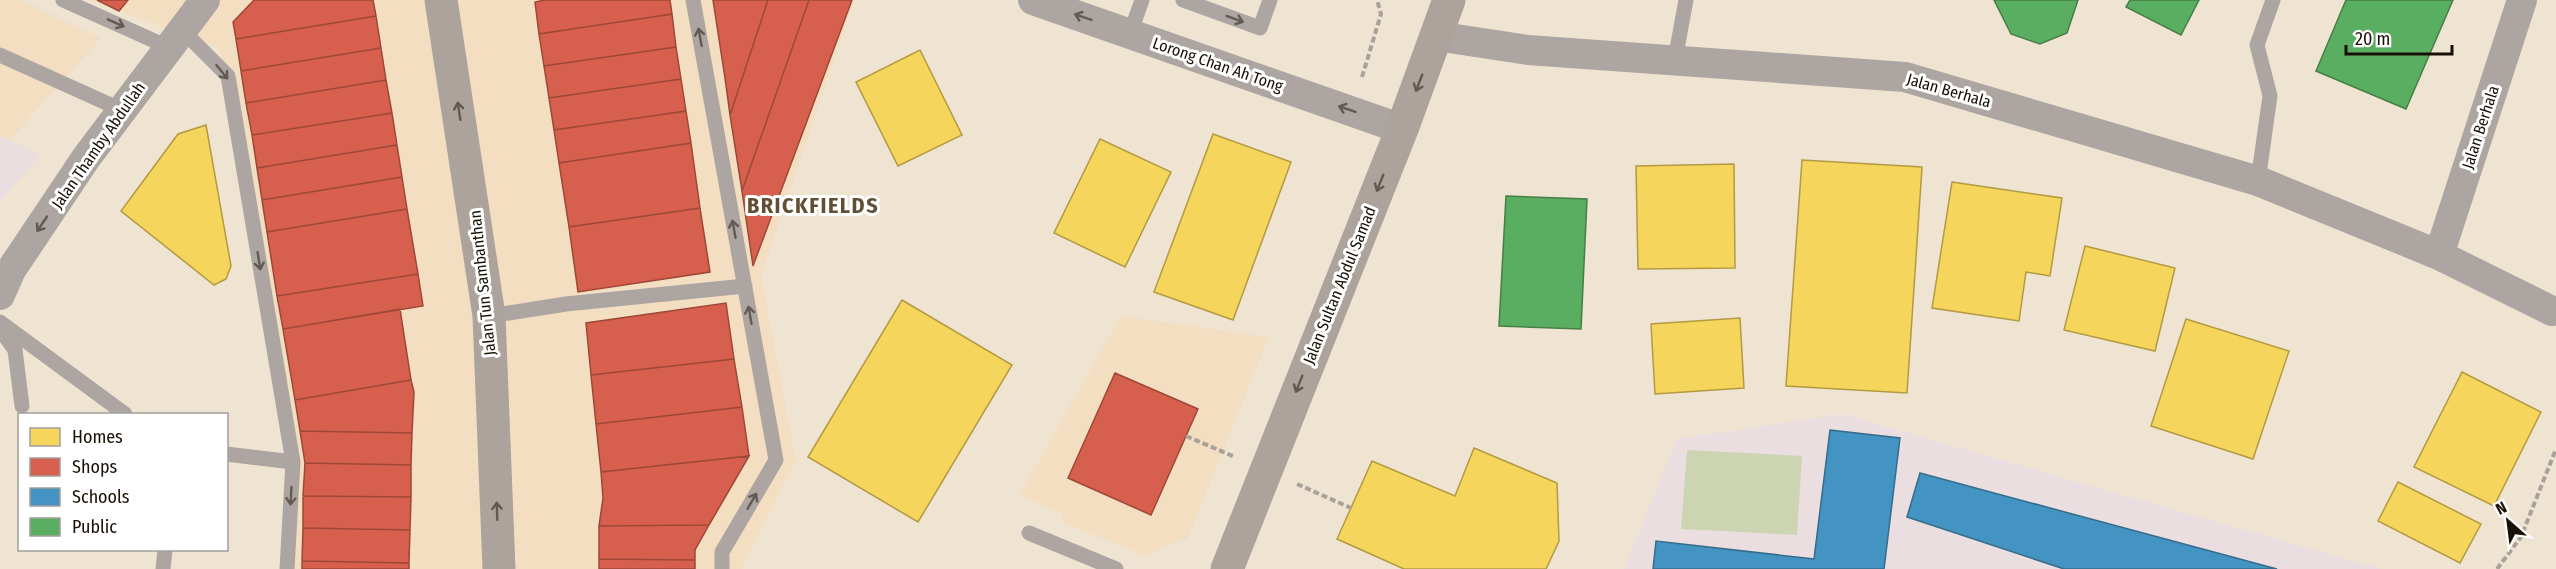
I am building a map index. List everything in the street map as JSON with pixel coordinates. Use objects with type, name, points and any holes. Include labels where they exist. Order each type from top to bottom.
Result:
[{"type":"main road","name":"Jalan Tun Sambanthan","points":[[441,0],[489,316],[499,569]]},
{"type":"main road","name":"Jalan Sultan Abdul Samad","points":[[1227,569],[1402,129],[1449,0]]},
{"type":"street","name":"Jalan Thamby Abdullah","points":[[0,295],[11,270],[86,158],[205,0]]},
{"type":"street","name":"Lorong Chan Ah Tong","points":[[1034,0],[1402,129]]},
{"type":"street","name":"Jalan Berhala","points":[[2439,255],[2522,0]]},
{"type":"street","name":"Jalan Berhala","points":[[1436,36],[1528,50],[1905,77],[2258,181],[2439,255],[2552,311]]},
{"type":"lane","points":[[63,0],[175,38],[228,76],[293,462],[287,569]]},
{"type":"lane","points":[[693,0],[776,460],[722,552],[722,569]]},
{"type":"lane","points":[[1130,34],[1142,0]]},
{"type":"lane","points":[[1183,0],[1260,28],[1270,0]]},
{"type":"lane","points":[[1675,60],[1686,0]]},
{"type":"lane","points":[[2258,181],[2270,96],[2257,45],[2273,0]]},
{"type":"lane","points":[[0,55],[122,110]]},
{"type":"lane","points":[[489,316],[566,304],[745,286]]},
{"type":"lane","points":[[0,322],[124,413]]},
{"type":"lane","points":[[0,329],[15,350],[22,405]]},
{"type":"lane","points":[[228,454],[293,462]]},
{"type":"lane","points":[[1029,533],[1116,569]]},
{"type":"lane","points":[[164,569],[165,551]]},
{"type":"path","points":[[1362,76],[1381,14],[1377,0]]},
{"type":"path","points":[[2497,569],[2521,537],[2556,449]]},
{"type":"shaded area","points":[[0,0],[21,0],[101,38],[10,140],[0,136]]},
{"type":"shaded area","points":[[89,0],[854,0],[761,276],[796,461],[741,569],[281,569],[287,467],[269,341],[219,48]]},
{"type":"shaded area","points":[[0,136],[41,155],[0,201]]},
{"type":"shaded area","points":[[1121,316],[1269,337],[1188,538],[1145,556],[1061,522],[1064,514],[1019,496]]},
{"type":"shaded area","points":[[1842,414],[2381,569],[1624,569],[1677,439]]},
{"type":"green space","points":[[1687,450],[1802,456],[1797,535],[1681,529]]},
{"type":"building: Homes","points":[[920,50],[962,135],[898,166],[856,82]]},
{"type":"building: Homes","points":[[206,125],[231,266],[226,279],[214,285],[121,211],[178,134]]},
{"type":"building: Homes","points":[[1213,134],[1291,162],[1233,320],[1154,292]]},
{"type":"building: Homes","points":[[1100,139],[1171,172],[1125,267],[1054,233]]},
{"type":"building: Homes","points":[[1802,160],[1922,167],[1907,393],[1786,386]]},
{"type":"building: Homes","points":[[1734,164],[1735,268],[1638,269],[1636,166]]},
{"type":"building: Homes","points":[[1952,182],[2062,198],[2050,276],[2026,272],[2019,321],[1932,308]]},
{"type":"building: Homes","points":[[2085,246],[2175,268],[2155,351],[2064,330]]},
{"type":"building: Homes","points":[[902,300],[1012,365],[918,522],[808,457]]},
{"type":"building: Homes","points":[[1740,318],[1744,388],[1655,394],[1651,324]]},
{"type":"building: Homes","points":[[2186,319],[2289,351],[2253,459],[2151,426]]},
{"type":"building: Homes","points":[[2462,372],[2541,412],[2494,506],[2414,467]]},
{"type":"building: Homes","points":[[1474,448],[1557,483],[1559,541],[1546,569],[1404,569],[1337,539],[1372,461],[1455,496]]},
{"type":"building: Homes","points":[[2398,482],[2481,524],[2460,563],[2378,521]]},
{"type":"building: Shops","points":[[97,0],[128,0],[119,11]]},
{"type":"building: Shops","points":[[254,0],[373,0],[376,16],[236,39],[233,22]]},
{"type":"building: Shops","points":[[545,0],[670,0],[672,14],[539,34],[535,2]]},
{"type":"building: Shops","points":[[713,0],[768,0],[730,115],[725,78]]},
{"type":"building: Shops","points":[[768,0],[809,0],[742,191],[730,115]]},
{"type":"building: Shops","points":[[809,0],[852,0],[753,266],[742,191]]},
{"type":"building: Shops","points":[[672,14],[676,47],[544,66],[539,34]]},
{"type":"building: Shops","points":[[376,16],[381,48],[241,71],[236,39]]},
{"type":"building: Shops","points":[[676,47],[681,79],[549,98],[544,66]]},
{"type":"building: Shops","points":[[381,48],[386,80],[246,103],[241,71]]},
{"type":"building: Shops","points":[[681,79],[686,111],[554,130],[549,98]]},
{"type":"building: Shops","points":[[386,80],[392,113],[252,135],[246,103]]},
{"type":"building: Shops","points":[[686,111],[691,143],[559,163],[554,130]]},
{"type":"building: Shops","points":[[392,113],[397,145],[257,168],[252,135]]},
{"type":"building: Shops","points":[[691,143],[700,208],[569,227],[559,163]]},
{"type":"building: Shops","points":[[397,145],[402,177],[262,200],[257,168]]},
{"type":"building: Shops","points":[[402,177],[407,209],[267,232],[262,200]]},
{"type":"building: Shops","points":[[700,208],[710,272],[578,292],[569,227]]},
{"type":"building: Shops","points":[[407,209],[418,274],[277,296],[267,232]]},
{"type":"building: Shops","points":[[418,274],[423,306],[283,329],[277,296]]},
{"type":"building: Shops","points":[[726,303],[734,359],[591,375],[586,323]]},
{"type":"building: Shops","points":[[400,309],[411,380],[295,400],[283,329]]},
{"type":"building: Shops","points":[[734,359],[742,407],[596,424],[591,375]]},
{"type":"building: Shops","points":[[1115,373],[1198,409],[1151,515],[1068,478]]},
{"type":"building: Shops","points":[[411,380],[414,392],[412,433],[300,431],[295,400]]},
{"type":"building: Shops","points":[[742,407],[749,456],[601,472],[596,424]]},
{"type":"building: Shops","points":[[300,431],[412,433],[411,465],[305,463]]},
{"type":"building: Shops","points":[[749,456],[709,525],[599,526],[603,498],[601,472]]},
{"type":"building: Shops","points":[[305,463],[411,465],[411,497],[303,496]]},
{"type":"building: Shops","points":[[303,496],[411,497],[410,530],[303,528]]},
{"type":"building: Shops","points":[[709,525],[695,550],[695,560],[599,559],[599,526]]},
{"type":"building: Shops","points":[[303,528],[410,530],[409,563],[302,561]]},
{"type":"building: Shops","points":[[599,559],[695,560],[695,569],[599,569]]},
{"type":"building: Shops","points":[[302,561],[409,563],[409,569],[302,569]]},
{"type":"building: Schools","points":[[1830,430],[1900,438],[1884,569],[1653,569],[1656,541],[1814,559]]},
{"type":"building: Schools","points":[[1920,473],[2277,569],[2064,569],[1907,517]]},
{"type":"building: Public","points":[[1994,0],[2078,0],[2067,33],[2040,44],[2011,34]]},
{"type":"building: Public","points":[[2130,0],[2199,0],[2181,35],[2126,7]]},
{"type":"building: Public","points":[[2346,0],[2453,0],[2406,109],[2316,71]]},
{"type":"building: Public","points":[[1506,196],[1587,199],[1581,329],[1499,326]]},
{"type":"district","name":"BRICKFIELDS","points":[[813,205]]}]
